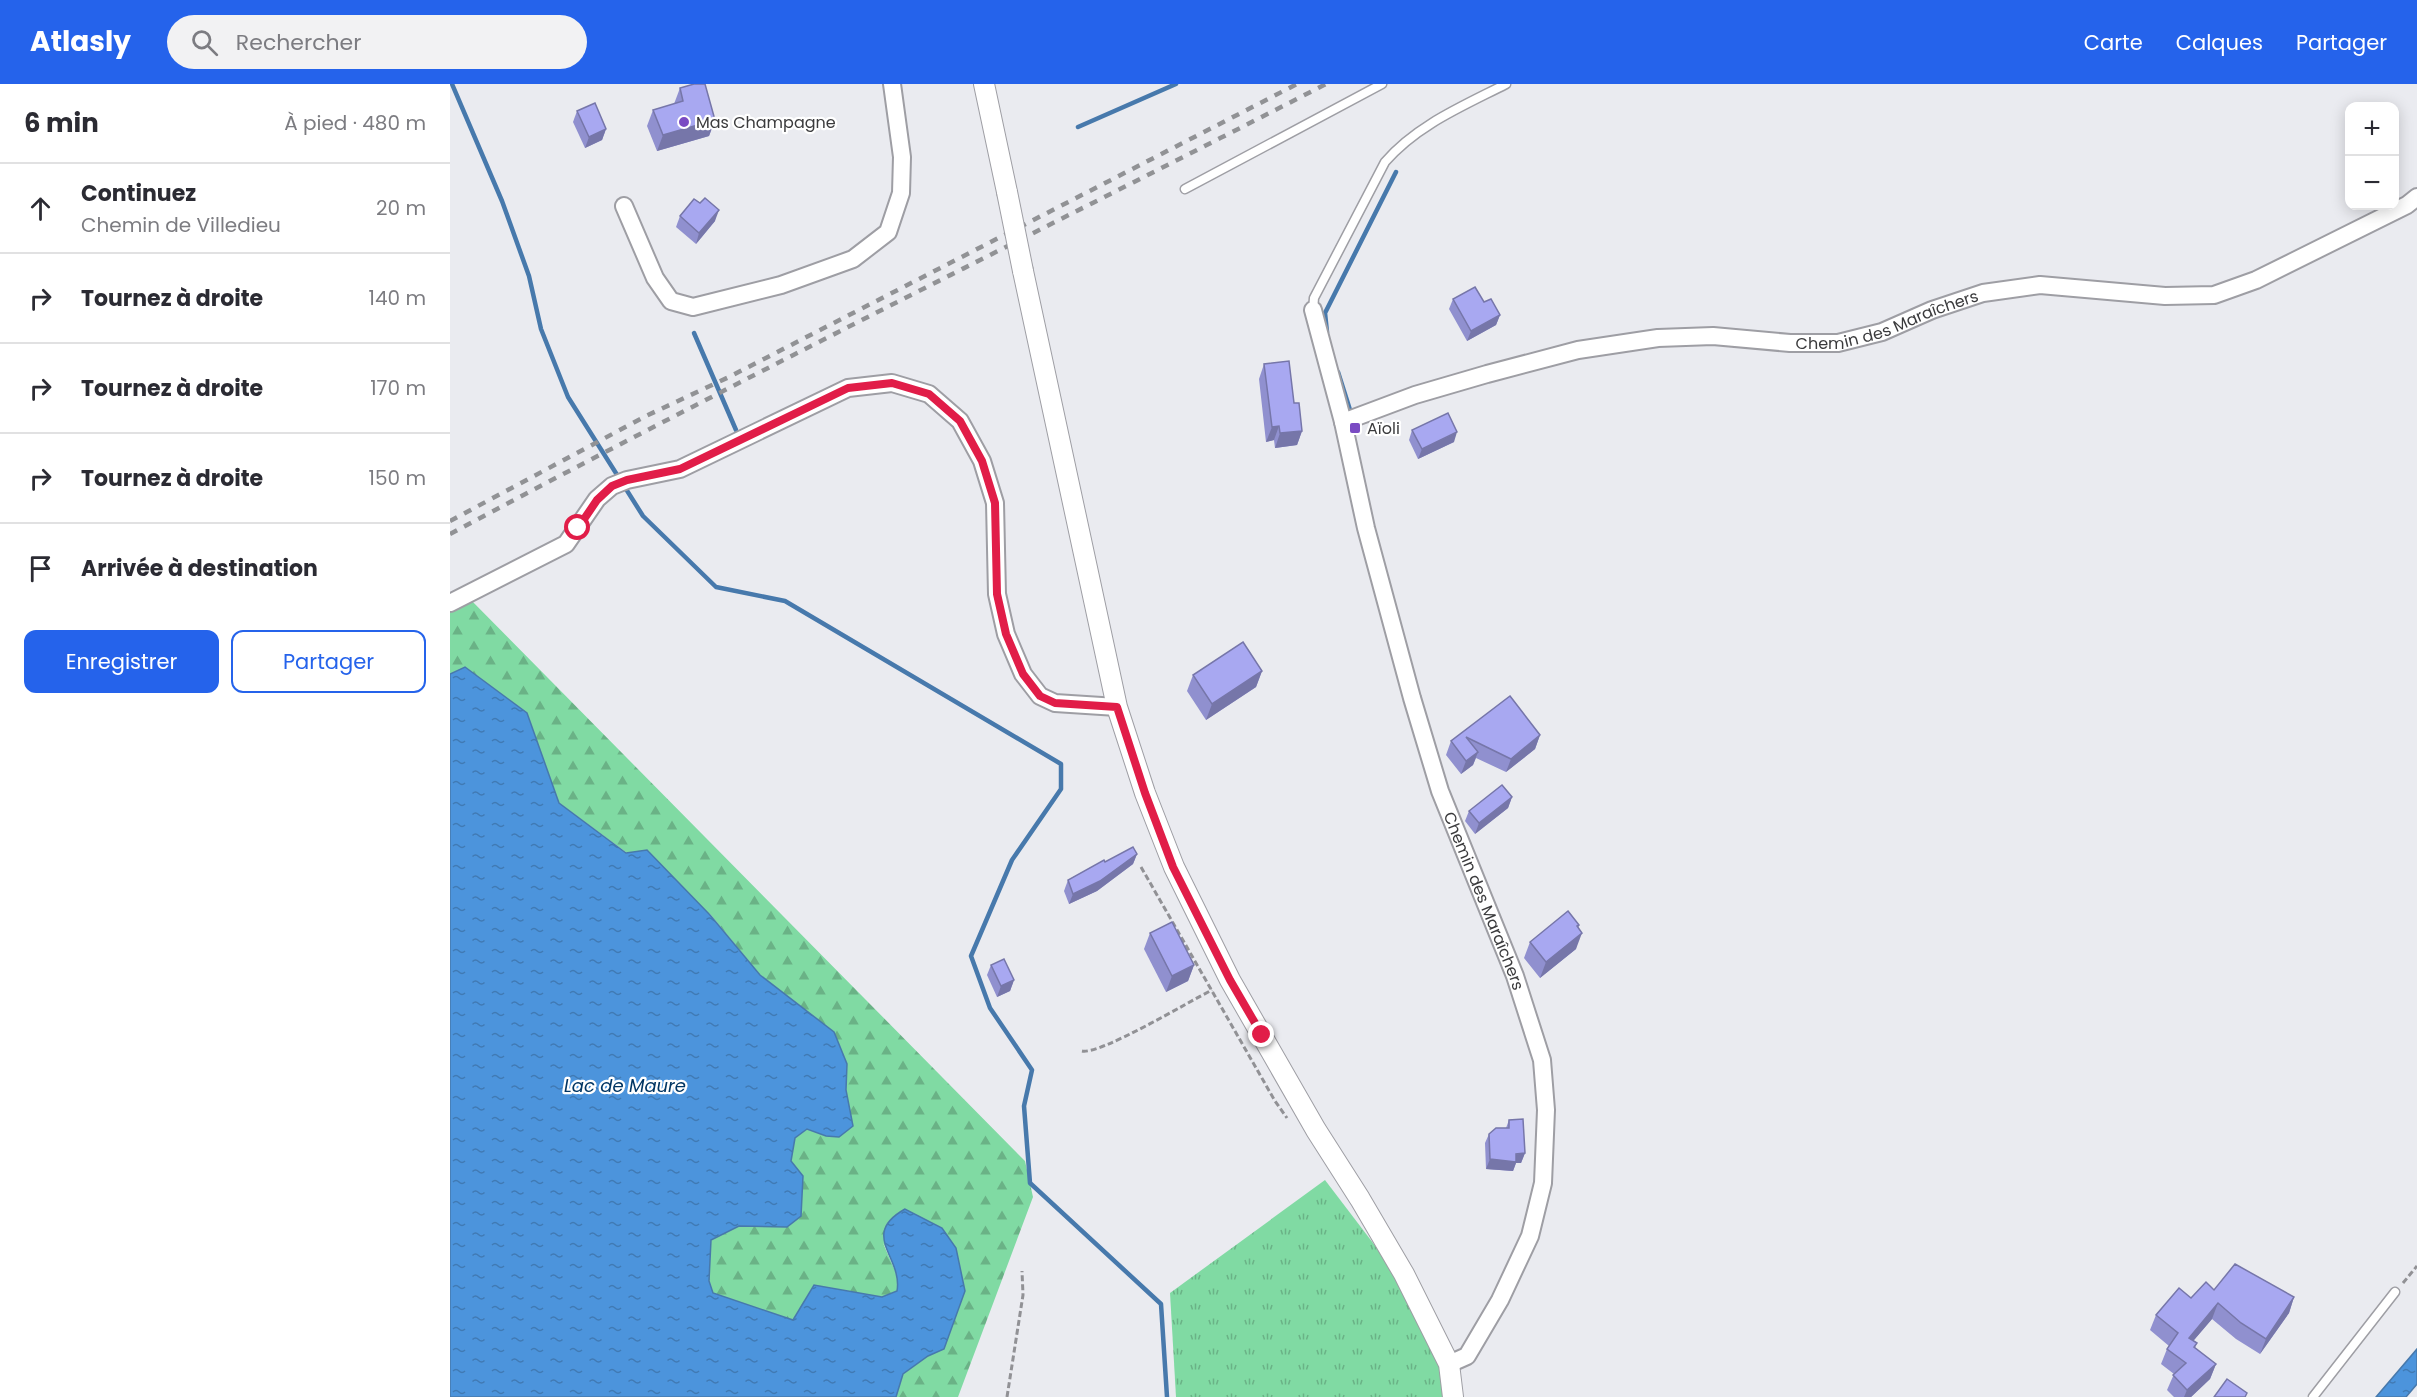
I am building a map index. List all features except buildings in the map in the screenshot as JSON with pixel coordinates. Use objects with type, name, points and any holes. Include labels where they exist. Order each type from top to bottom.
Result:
[{"type":"street","points":[[624,206],[656,278],[671,301],[693,307],[781,285],[853,259],[888,232],[901,193],[902,157],[891,84]]},
{"type":"street","points":[[984,84],[1117,707],[1145,793],[1173,867],[1230,980],[1316,1130],[1404,1274],[1449,1364],[1453,1397]]},
{"type":"street","name":"Chemin des Maraîchers","points":[[1343,422],[1414,395],[1487,374],[1578,350],[1658,338],[1713,336],[1790,343],[1838,343],[1882,332],[1932,310],[1983,293],[2040,285],[2165,296],[2214,295],[2256,280],[2407,205],[2417,197]]},
{"type":"street","name":"Chemin des Maraîchers","points":[[1313,310],[1343,422],[1366,528],[1440,791],[1515,976],[1542,1060],[1546,1110],[1543,1183],[1530,1236],[1500,1300],[1467,1356],[1449,1364]]},
{"type":"street","points":[[450,603],[566,544],[597,500],[620,483],[680,469],[848,388],[892,383],[929,394],[960,421],[982,461],[995,503],[997,594],[1006,634],[1023,674],[1040,696],[1055,703],[1117,707]]},
{"type":"lane","points":[[1185,189],[1382,84]]},
{"type":"lane","points":[[1313,310],[1314,298],[1385,162],[1401,144],[1430,123],[1506,84]]},
{"type":"lane","points":[[2313,1397],[2395,1292]]},
{"type":"path","points":[[1082,1051],[1089,1053],[1117,1040],[1212,990]]},
{"type":"path","points":[[2395,1292],[2417,1266]]},
{"type":"path","points":[[1007,1397],[1023,1295],[1022,1271]]},
{"type":"green space","points":[[466,595],[1025,1161],[1033,1197],[958,1397],[896,1397],[903,1374],[928,1356],[944,1348],[883,1243],[899,1280],[897,1291],[882,1297],[814,1285],[793,1320],[712,1293],[709,1281],[711,1240],[739,1226],[787,1227],[790,1161],[795,1138],[807,1129],[826,1136],[853,1126],[846,1090],[847,1064],[834,1032],[760,975],[710,914],[559,803],[527,713],[465,667],[450,674],[450,605]]},
{"type":"green space","points":[[1325,1180],[1402,1281],[1443,1364],[1447,1397],[1176,1397],[1170,1293]]},
{"type":"water","name":"Lac de Maure","points":[[465,667],[527,713],[559,803],[626,853],[647,850],[710,915],[760,975],[834,1032],[847,1064],[846,1090],[853,1126],[839,1137],[826,1136],[807,1129],[795,1138],[791,1161],[803,1176],[801,1216],[787,1227],[739,1226],[711,1240],[709,1281],[713,1293],[793,1320],[814,1285],[882,1297],[897,1291],[897,1279],[884,1237],[885,1228],[905,1209],[942,1228],[956,1248],[965,1291],[944,1349],[928,1356],[903,1374],[896,1397],[450,1397],[450,674]]},
{"type":"water","points":[[2417,1349],[2417,1384],[2406,1397],[2376,1397]]},
{"type":"waterway","points":[[452,84],[502,201],[529,276],[541,329],[568,397],[643,516],[716,587],[785,601],[1061,764],[1061,789],[1012,860],[971,956],[990,1008],[1032,1070],[1024,1106],[1030,1183],[1161,1304],[1167,1397]]},
{"type":"waterway","points":[[1078,127],[1176,84]]},
{"type":"waterway","points":[[1327,332],[1325,313],[1396,172]]},
{"type":"waterway","points":[[694,333],[736,430]]},
{"type":"waterway","points":[[1338,372],[1350,410]]},
{"type":"railway","points":[[450,521],[646,416],[729,377],[1297,84]]},
{"type":"railway","points":[[450,534],[778,363],[1326,84]]},
{"type":"place","name":"Mas Champagne","points":[[684,122]]},
{"type":"place","name":"Aïoli","points":[[1355,428]]},
{"type":"route","points":[[578,528],[597,500],[612,486],[627,480],[680,469],[848,388],[892,383],[929,394],[960,421],[982,461],[995,503],[997,594],[1006,634],[1023,674],[1040,696],[1055,703],[1117,707],[1145,793],[1173,867],[1230,980],[1262,1035]]}]
